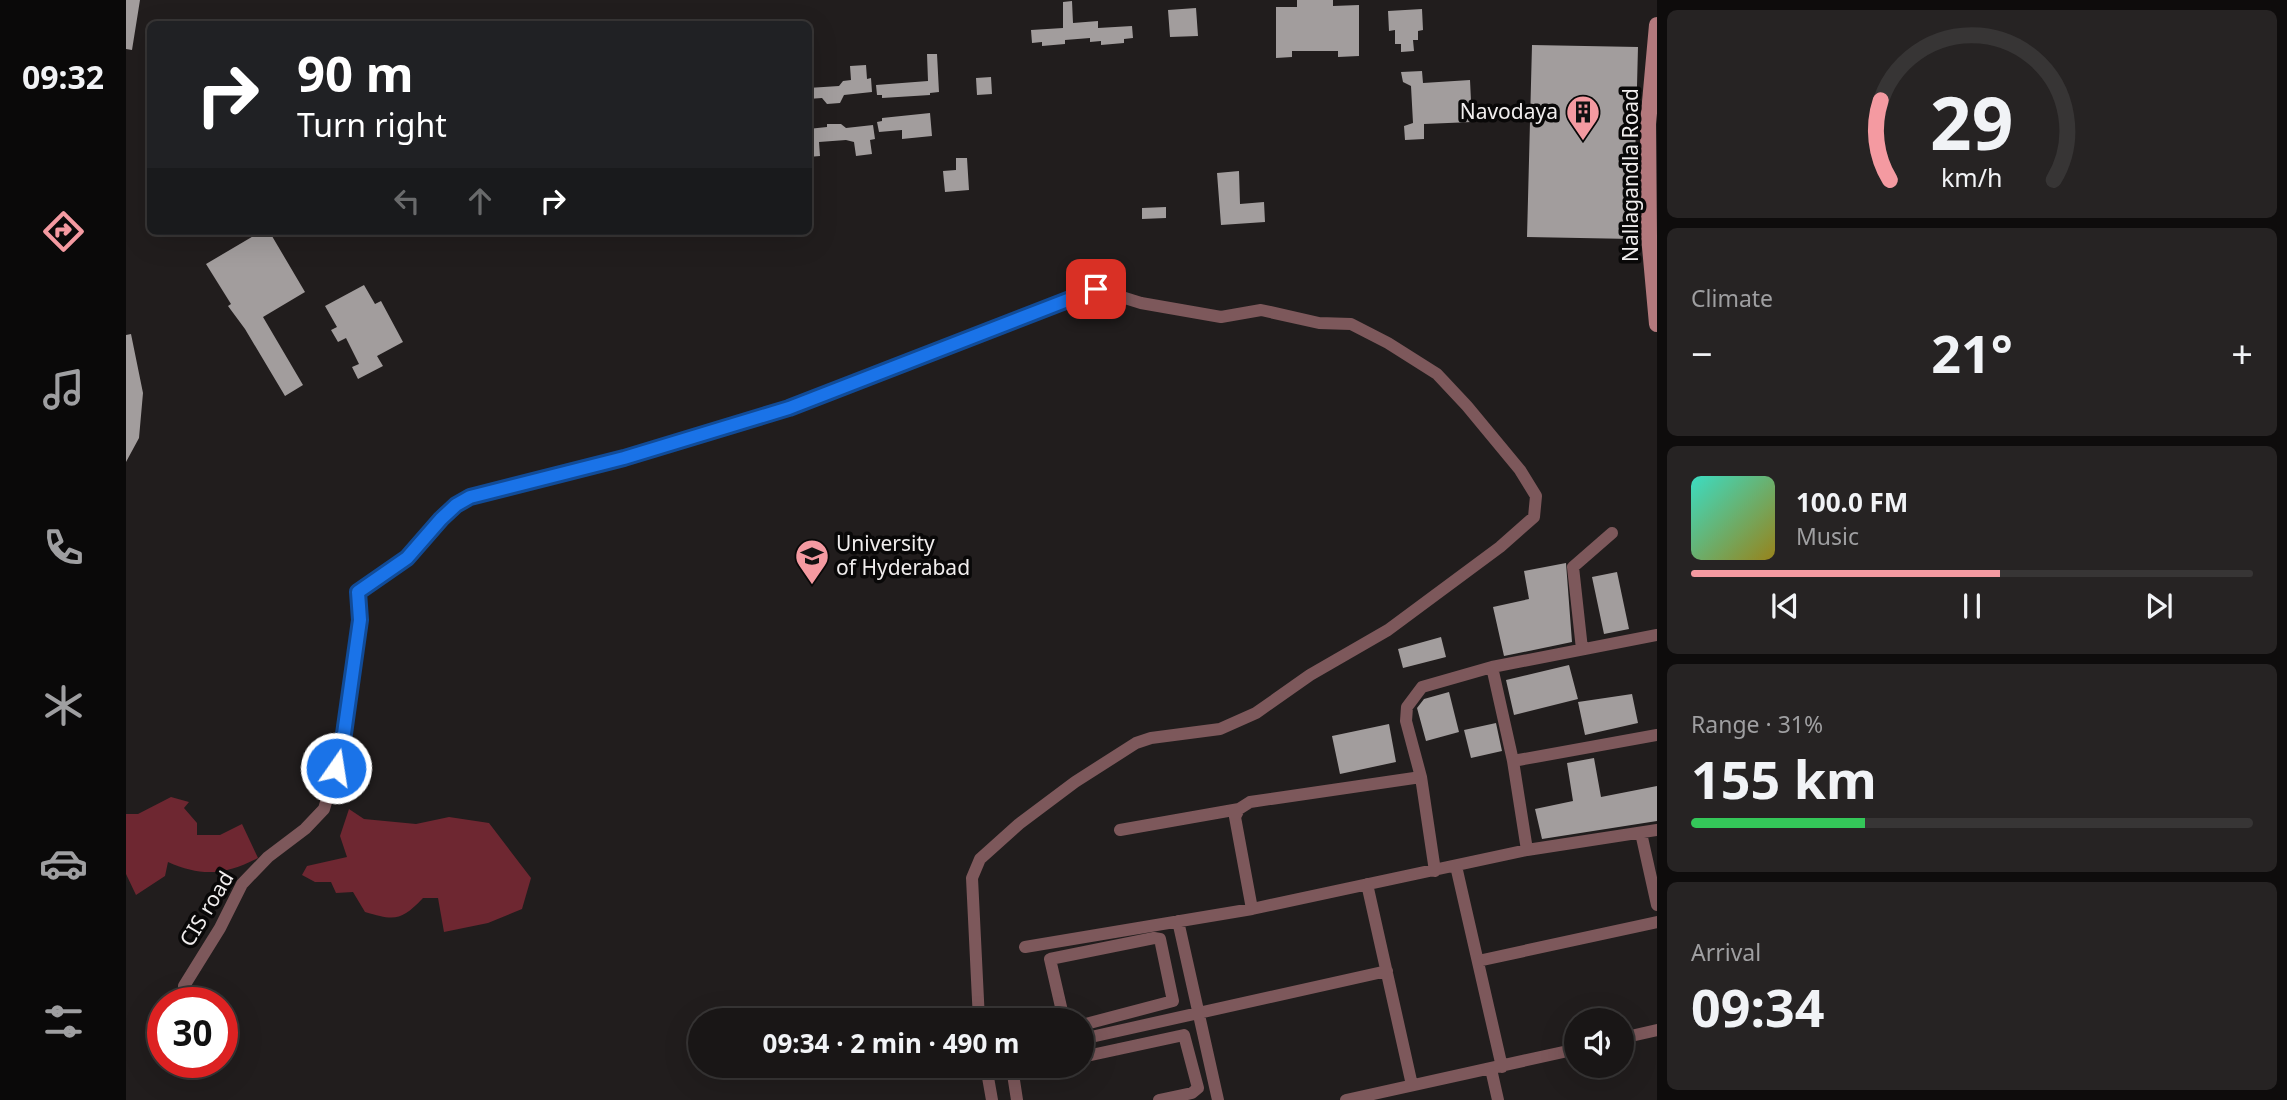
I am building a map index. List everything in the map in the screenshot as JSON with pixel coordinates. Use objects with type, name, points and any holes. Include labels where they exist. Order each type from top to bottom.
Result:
[{"type":"main road","name":"Nallagandla Road","points":[[1657,25],[1648,124],[1649,236],[1657,324]]},
{"type":"street","name":"CIS road","points":[[184,986],[220,928],[242,884],[268,856],[304,829],[324,809],[342,748],[360,620],[358,592],[407,558],[449,512],[470,497],[624,458],[789,408],[1096,289],[1141,303],[1221,317],[1261,310],[1319,323],[1351,324],[1388,343],[1437,374],[1520,470],[1536,496],[1534,517],[1500,547],[1388,629],[1310,675],[1272,704],[1220,729],[1152,738],[1136,743],[1075,782],[1019,824],[979,859],[972,878],[978,1008]]},
{"type":"street","points":[[1582,649],[1573,567],[1612,533]]},
{"type":"street","points":[[1435,871],[1421,777],[1406,721],[1407,707],[1413,695],[1422,687],[1492,667],[1657,635]]},
{"type":"street","points":[[1492,667],[1513,761],[1527,850]]},
{"type":"street","points":[[1513,761],[1657,735]]},
{"type":"street","points":[[1120,831],[1239,809],[1250,802],[1421,777]]},
{"type":"street","points":[[1239,809],[1235,817],[1252,909]]},
{"type":"street","points":[[1025,947],[1252,909],[1527,850],[1657,830]]},
{"type":"street","points":[[1641,833],[1657,905]]},
{"type":"street","points":[[1456,866],[1478,961],[1496,1068],[1498,1100]]},
{"type":"street","points":[[1367,884],[1412,1085]]},
{"type":"street","points":[[1178,921],[1218,1100]]},
{"type":"street","points":[[1478,961],[1657,922]]},
{"type":"street","points":[[1061,1008],[1049,959],[1142,940],[1160,939],[1173,1001],[1094,1022]]},
{"type":"street","points":[[1094,1037],[1387,971]]},
{"type":"street","points":[[1634,1035],[1657,1030]]},
{"type":"street","points":[[1094,1054],[1184,1035],[1198,1088],[1192,1093],[1159,1100]]},
{"type":"street","points":[[1346,1100],[1564,1052]]},
{"type":"street","points":[[988,1078],[992,1100]]},
{"type":"street","points":[[1014,1078],[1017,1100]]},
{"type":"shaded area","points":[[171,797],[189,802],[184,808],[197,823],[197,835],[220,835],[242,824],[258,858],[235,868],[213,872],[192,870],[168,862],[165,876],[136,895],[126,874],[126,814],[138,814]]},
{"type":"shaded area","points":[[349,809],[364,819],[416,824],[449,817],[489,823],[531,878],[522,909],[488,923],[444,932],[438,898],[423,898],[409,911],[397,917],[365,912],[353,892],[336,893],[331,882],[315,882],[302,875],[307,866],[347,857],[340,836]]},
{"type":"building","points":[[126,0],[140,0],[132,50],[126,49]]},
{"type":"building","points":[[1297,0],[1333,0],[1333,6],[1359,5],[1359,56],[1338,57],[1338,51],[1292,51],[1292,57],[1276,58],[1276,7],[1297,7]]},
{"type":"building","points":[[1072,1],[1073,23],[1098,21],[1098,28],[1132,26],[1133,38],[1124,39],[1124,43],[1101,45],[1101,41],[1090,42],[1090,38],[1065,40],[1065,44],[1042,46],[1042,42],[1032,43],[1031,30],[1063,28],[1063,2]]},
{"type":"building","points":[[1196,8],[1198,36],[1170,37],[1168,10]]},
{"type":"building","points":[[1422,9],[1423,30],[1418,31],[1418,40],[1413,40],[1414,51],[1401,52],[1401,44],[1395,44],[1395,30],[1389,31],[1388,11]]},
{"type":"building","name":"Navodaya","points":[[1532,45],[1638,47],[1633,239],[1527,237]]},
{"type":"building","points":[[927,54],[937,54],[939,92],[882,98],[882,95],[877,95],[876,85],[928,81]]},
{"type":"building","points":[[866,65],[872,92],[844,95],[840,103],[827,104],[822,98],[812,99],[812,88],[839,86],[843,81],[851,80],[850,66]]},
{"type":"building","points":[[1422,71],[1423,83],[1470,80],[1472,122],[1424,124],[1424,139],[1405,140],[1404,126],[1413,123],[1411,86],[1403,82],[1401,72]]},
{"type":"building","points":[[991,77],[992,94],[977,95],[976,78]]},
{"type":"building","points":[[930,113],[932,136],[902,139],[902,130],[879,132],[877,122],[882,121],[882,118]]},
{"type":"building","points":[[827,124],[841,124],[846,128],[873,125],[875,139],[870,140],[872,154],[856,156],[854,142],[846,140],[819,142],[820,156],[812,157],[812,129],[827,127]]},
{"type":"building","points":[[956,158],[967,158],[969,190],[945,192],[943,171],[956,170]]},
{"type":"building","points":[[1239,171],[1240,204],[1264,202],[1265,222],[1221,225],[1217,173]]},
{"type":"building","points":[[1166,207],[1166,218],[1142,219],[1142,208]]},
{"type":"building","points":[[255,235],[271,235],[305,292],[263,317],[303,385],[285,396],[228,306],[231,304],[206,264]]},
{"type":"building","points":[[364,285],[375,304],[381,301],[403,342],[377,356],[383,366],[358,379],[352,367],[359,364],[346,338],[338,342],[331,330],[337,327],[325,306]]},
{"type":"building","points":[[131,334],[143,393],[139,438],[126,462],[126,335]]},
{"type":"building","points":[[1566,563],[1572,642],[1504,656],[1493,607],[1529,599],[1524,571]]},
{"type":"building","points":[[1617,572],[1629,629],[1604,634],[1592,577]]},
{"type":"building","points":[[1441,637],[1446,657],[1403,668],[1398,649]]},
{"type":"building","points":[[1569,665],[1578,699],[1514,715],[1506,680]]},
{"type":"building","points":[[1449,692],[1459,732],[1426,741],[1417,708],[1424,699]]},
{"type":"building","points":[[1632,694],[1638,723],[1585,735],[1578,702]]},
{"type":"building","points":[[1496,723],[1502,751],[1471,758],[1464,730]]},
{"type":"building","points":[[1389,724],[1396,762],[1340,774],[1332,736]]},
{"type":"building","points":[[1594,758],[1601,797],[1657,786],[1657,821],[1542,839],[1535,809],[1573,801],[1567,763]]},
{"type":"place","name":"Navodaya","points":[[1583,142]]},
{"type":"place","name":"University of Hyderabad","points":[[812,586]]},
{"type":"route","points":[[336,768],[342,748],[360,620],[358,592],[407,558],[456,505],[470,497],[494,490],[624,458],[789,408],[1096,289]]}]
